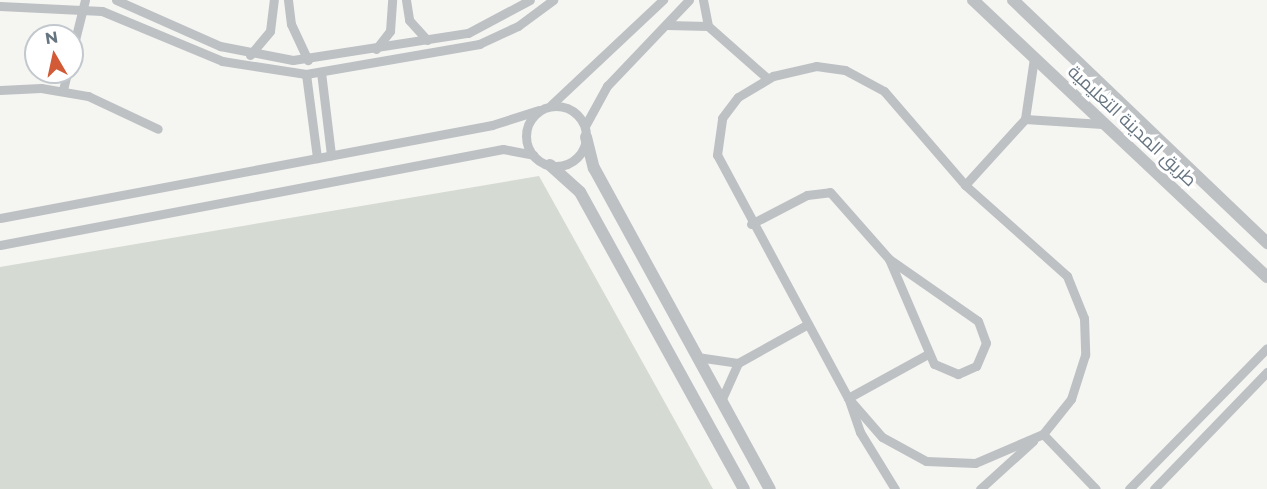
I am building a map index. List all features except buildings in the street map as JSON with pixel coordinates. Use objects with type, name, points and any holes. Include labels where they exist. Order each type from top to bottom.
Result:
[{"type":"street","points":[[116,0],[124,1],[250,55],[308,60],[344,56],[486,27],[530,0]]},
{"type":"street","points":[[250,55],[270,31],[274,0]]},
{"type":"street","points":[[288,0],[291,24],[308,60]]},
{"type":"street","points":[[375,50],[390,31],[392,0]]},
{"type":"street","points":[[406,0],[409,20],[427,40]]},
{"type":"street","points":[[0,6],[84,4],[140,22],[222,61],[306,74],[346,69],[479,44],[530,18],[553,0]]},
{"type":"street","points":[[0,218],[492,125],[539,110],[550,106],[663,0]]},
{"type":"street","points":[[550,165],[578,156],[586,131],[607,86],[689,0]]},
{"type":"street","points":[[702,0],[708,26],[767,78]]},
{"type":"street","name":"طريق المدينة التعليمية","points":[[973,0],[1267,277]]},
{"type":"street","name":"طريق المدينة التعليمية","points":[[1013,0],[1267,243]]},
{"type":"street","points":[[79,24],[84,4]]},
{"type":"street","points":[[520,8],[530,18]]},
{"type":"street","points":[[664,26],[708,26]]},
{"type":"street","points":[[344,56],[346,69]]},
{"type":"street","points":[[965,185],[1025,119],[1034,58]]},
{"type":"street","points":[[895,489],[860,432],[848,398],[720,168],[716,142],[729,106],[767,78],[816,66],[859,75],[884,91],[965,185],[1059,265],[1080,303],[1085,333],[1080,378],[1059,418],[980,489]]},
{"type":"street","points":[[321,72],[332,155]]},
{"type":"street","points":[[306,74],[317,158]]},
{"type":"street","points":[[63,90],[64,84]]},
{"type":"street","points":[[0,90],[63,90],[113,104],[158,129]]},
{"type":"street","points":[[550,106],[571,109],[586,131],[594,168],[770,489]]},
{"type":"street","points":[[533,155],[526,135],[539,110]]},
{"type":"street","points":[[1025,119],[1102,124]]},
{"type":"street","points":[[0,245],[503,149],[533,155],[550,165],[580,192],[744,489]]},
{"type":"street","points":[[751,224],[807,195],[830,192],[889,260],[974,318],[984,331],[984,355],[965,372],[945,372],[927,354],[922,328],[889,260]]},
{"type":"street","points":[[721,401],[738,363],[808,324]]},
{"type":"street","points":[[1129,489],[1267,348]]},
{"type":"street","points":[[848,398],[927,354]]},
{"type":"street","points":[[697,357],[738,363]]},
{"type":"street","points":[[1155,489],[1267,372]]},
{"type":"street","points":[[848,398],[882,437],[926,461],[975,463],[1040,436]]},
{"type":"street","points":[[1040,436],[1096,489]]},
{"type":"shaded area","points":[[539,176],[713,489],[0,489],[0,267]]}]
